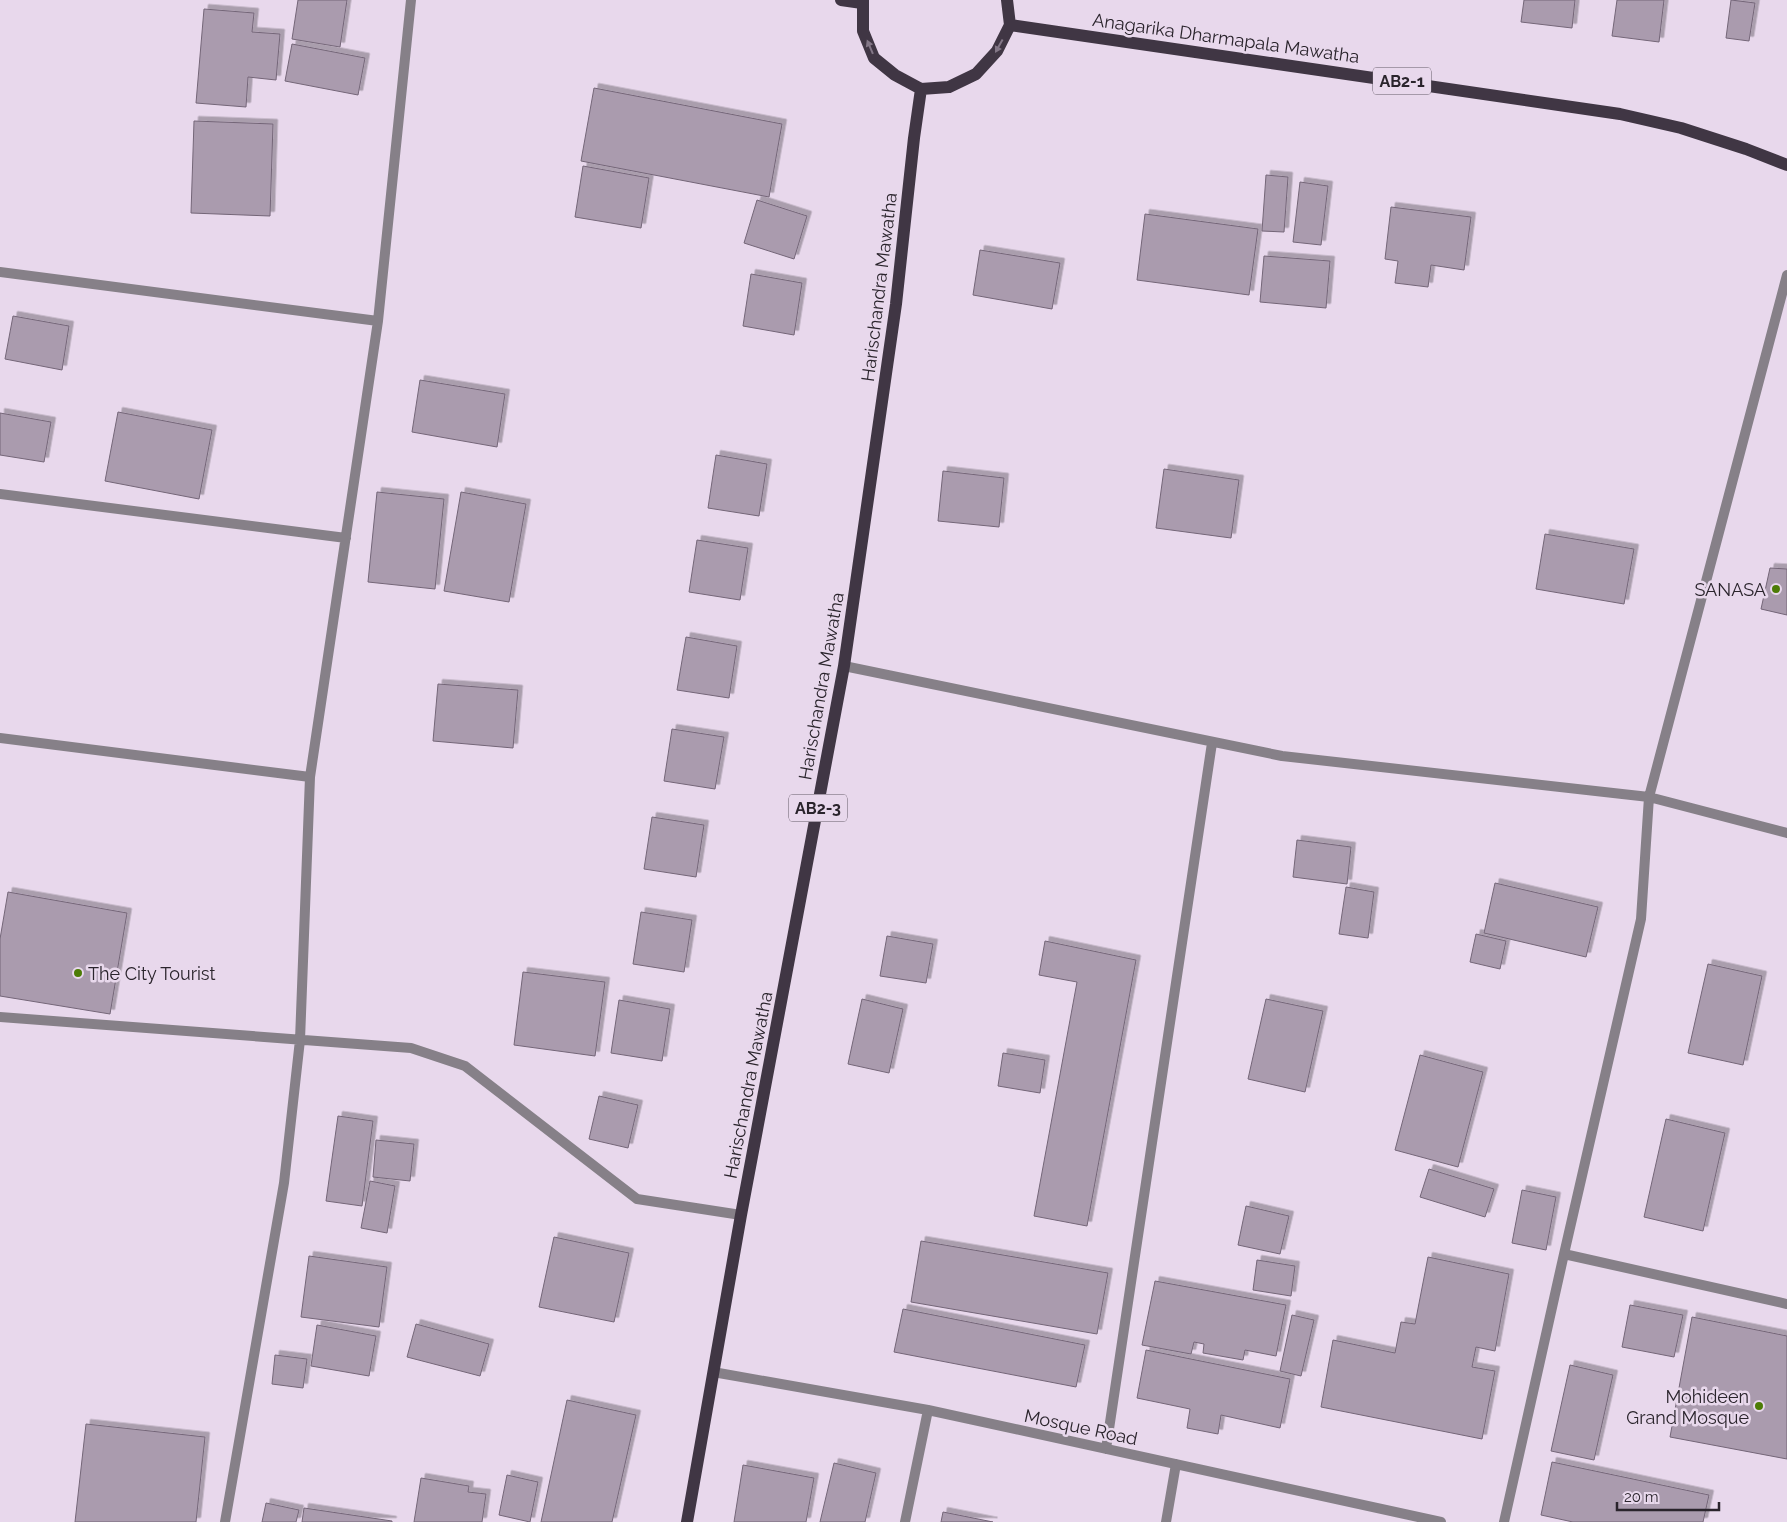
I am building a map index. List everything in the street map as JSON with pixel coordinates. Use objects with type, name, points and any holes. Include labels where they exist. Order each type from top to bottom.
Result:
[{"type":"main road","points":[[841,0],[862,2],[863,30],[874,58],[895,75],[921,89],[949,87],[976,74],[997,51],[1010,25],[1007,0]]},
{"type":"main road","name":"Anagarika Dharmapala Mawatha","points":[[1010,25],[1620,114],[1681,128],[1746,149],[1787,165]]},
{"type":"main road","name":"Harischandra Mawatha","points":[[687,1522],[741,1215],[844,666],[896,304],[921,89]]},
{"type":"street","points":[[225,1522],[284,1183],[300,1040],[310,777],[378,321],[411,0]]},
{"type":"street","points":[[0,272],[378,321]]},
{"type":"street","points":[[1504,1522],[1641,919],[1649,798],[1787,275]]},
{"type":"street","points":[[0,494],[346,538]]},
{"type":"street","points":[[844,666],[1282,756],[1649,798],[1787,833]]},
{"type":"street","points":[[0,738],[310,777]]},
{"type":"street","points":[[1106,1449],[1212,742]]},
{"type":"street","points":[[1,1018],[411,1048],[465,1066],[637,1199],[741,1215]]},
{"type":"street","points":[[1564,1254],[1787,1304]]},
{"type":"street","name":"Mosque Road","points":[[713,1372],[928,1410],[1441,1522]]},
{"type":"street","points":[[905,1522],[928,1410]]},
{"type":"street","points":[[1166,1522],[1176,1464]]},
{"type":"building","points":[[298,0],[347,0],[340,47],[292,39]]},
{"type":"building","points":[[1524,0],[1575,0],[1572,28],[1521,22]]},
{"type":"building","points":[[1617,0],[1664,0],[1659,42],[1612,36]]},
{"type":"building","points":[[1731,0],[1755,3],[1749,41],[1726,38]]},
{"type":"building","points":[[204,9],[254,13],[252,32],[280,34],[276,80],[248,77],[246,107],[196,103]]},
{"type":"building","points":[[292,44],[365,58],[358,95],[285,81]]},
{"type":"building","points":[[594,88],[782,124],[769,197],[581,161]]},
{"type":"building","points":[[194,121],[273,124],[270,216],[191,213]]},
{"type":"building","points":[[583,166],[649,178],[641,228],[575,217]]},
{"type":"building","points":[[1266,175],[1288,177],[1284,232],[1262,231]]},
{"type":"building","points":[[1300,182],[1328,186],[1321,245],[1293,242]]},
{"type":"building","points":[[757,200],[807,216],[794,259],[744,243]]},
{"type":"building","points":[[1391,207],[1471,217],[1464,270],[1431,265],[1428,287],[1395,283],[1398,261],[1385,259]]},
{"type":"building","points":[[1145,214],[1258,229],[1249,295],[1137,280]]},
{"type":"building","points":[[980,250],[1060,263],[1052,309],[973,295]]},
{"type":"building","points":[[1264,256],[1330,261],[1326,308],[1260,302]]},
{"type":"building","points":[[751,274],[802,283],[794,335],[743,326]]},
{"type":"building","points":[[13,316],[69,326],[62,370],[5,359]]},
{"type":"building","points":[[420,380],[505,394],[497,447],[412,432]]},
{"type":"building","points":[[118,412],[212,430],[199,499],[105,481]]},
{"type":"building","points":[[0,413],[51,422],[44,462],[0,455]]},
{"type":"building","points":[[716,455],[767,464],[759,516],[708,508]]},
{"type":"building","points":[[1164,469],[1239,480],[1231,538],[1156,528]]},
{"type":"building","points":[[943,471],[1004,478],[999,527],[938,521]]},
{"type":"building","points":[[377,492],[444,499],[435,589],[368,582]]},
{"type":"building","points":[[461,492],[526,504],[509,602],[444,591]]},
{"type":"building","points":[[1545,534],[1634,549],[1624,604],[1536,589]]},
{"type":"building","points":[[697,540],[748,548],[740,600],[689,592]]},
{"type":"building","name":"SANASA","points":[[1770,568],[1787,569],[1787,615],[1761,609]]},
{"type":"building","points":[[686,637],[737,646],[729,698],[677,690]]},
{"type":"building","points":[[438,684],[518,690],[513,748],[433,741]]},
{"type":"building","points":[[672,729],[724,737],[715,789],[664,781]]},
{"type":"building","points":[[652,817],[704,825],[696,877],[644,869]]},
{"type":"building","points":[[1297,840],[1351,847],[1347,884],[1293,877]]},
{"type":"building","points":[[1495,883],[1598,907],[1586,957],[1484,933]]},
{"type":"building","points":[[1346,887],[1374,892],[1368,938],[1339,934]]},
{"type":"building","points":[[8,892],[127,913],[110,1014],[0,996],[0,939]]},
{"type":"building","points":[[641,912],[692,920],[684,972],[633,964]]},
{"type":"building","points":[[1476,934],[1506,941],[1500,969],[1470,962]]},
{"type":"building","points":[[887,936],[933,944],[926,983],[880,976]]},
{"type":"building","points":[[1045,941],[1136,960],[1087,1226],[1034,1216],[1077,982],[1039,975]]},
{"type":"building","points":[[1708,964],[1762,976],[1743,1065],[1688,1053]]},
{"type":"building","points":[[523,972],[605,982],[595,1056],[514,1045]]},
{"type":"building","points":[[862,999],[903,1009],[889,1073],[848,1064]]},
{"type":"building","points":[[1266,999],[1323,1011],[1305,1092],[1248,1079]]},
{"type":"building","points":[[619,1000],[670,1009],[662,1061],[611,1053]]},
{"type":"building","points":[[1003,1053],[1045,1060],[1040,1093],[998,1086]]},
{"type":"building","points":[[1420,1055],[1483,1072],[1458,1167],[1395,1150]]},
{"type":"building","points":[[599,1096],[638,1105],[628,1148],[589,1139]]},
{"type":"building","points":[[338,1116],[373,1121],[362,1206],[326,1201]]},
{"type":"building","points":[[1666,1119],[1725,1133],[1703,1231],[1644,1217]]},
{"type":"building","points":[[376,1140],[414,1144],[410,1181],[373,1177]]},
{"type":"building","points":[[1429,1169],[1494,1189],[1485,1217],[1420,1197]]},
{"type":"building","points":[[370,1181],[395,1186],[387,1233],[361,1228]]},
{"type":"building","points":[[1522,1190],[1556,1197],[1546,1250],[1512,1243]]},
{"type":"building","points":[[1246,1206],[1289,1216],[1280,1254],[1238,1245]]},
{"type":"building","points":[[554,1237],[629,1253],[614,1322],[539,1307]]},
{"type":"building","points":[[921,1241],[1108,1273],[1097,1334],[911,1302]]},
{"type":"building","points":[[309,1256],[387,1267],[379,1327],[301,1317]]},
{"type":"building","points":[[1428,1257],[1509,1274],[1495,1351],[1476,1347],[1472,1367],[1495,1371],[1482,1439],[1321,1407],[1333,1340],[1395,1353],[1401,1322],[1415,1324]]},
{"type":"building","points":[[1257,1260],[1295,1266],[1291,1296],[1253,1290]]},
{"type":"building","points":[[1155,1281],[1286,1305],[1276,1356],[1245,1350],[1243,1360],[1203,1353],[1204,1344],[1194,1342],[1191,1354],[1142,1345]]},
{"type":"building","points":[[1630,1305],[1683,1315],[1674,1357],[1622,1347]]},
{"type":"building","points":[[903,1309],[1085,1345],[1076,1387],[894,1352]]},
{"type":"building","points":[[1292,1315],[1314,1320],[1301,1376],[1280,1371]]},
{"type":"building","points":[[1692,1317],[1787,1336],[1787,1459],[1670,1437]]},
{"type":"building","points":[[416,1324],[489,1344],[480,1376],[407,1357]]},
{"type":"building","points":[[317,1325],[376,1336],[369,1376],[311,1366]]},
{"type":"building","points":[[1146,1350],[1290,1379],[1280,1428],[1221,1415],[1218,1434],[1187,1428],[1190,1409],[1137,1398]]},
{"type":"building","points":[[275,1355],[307,1359],[303,1388],[272,1384]]},
{"type":"building","points":[[1570,1365],[1613,1375],[1594,1460],[1551,1451]]},
{"type":"building","points":[[567,1400],[636,1415],[612,1522],[541,1522]]},
{"type":"building","points":[[86,1424],[205,1437],[196,1522],[75,1522]]},
{"type":"building","points":[[1552,1462],[1709,1495],[1703,1522],[1573,1522],[1541,1515]]},
{"type":"building","points":[[834,1463],[876,1473],[865,1522],[820,1522]]},
{"type":"building","points":[[743,1465],[814,1478],[806,1522],[734,1522]]},
{"type":"building","points":[[507,1475],[538,1482],[530,1522],[499,1515]]},
{"type":"building","points":[[421,1478],[469,1486],[468,1492],[486,1494],[482,1522],[414,1522]]},
{"type":"building","points":[[266,1503],[299,1510],[296,1522],[262,1522]]},
{"type":"building","points":[[304,1508],[392,1521],[392,1522],[302,1522]]},
{"type":"building","points":[[943,1512],[993,1522],[941,1522]]},
{"type":"place","name":"SANASA","points":[[1776,589]]},
{"type":"place","name":"The City Tourist","points":[[78,973]]},
{"type":"place","name":"Mohideen Grand Mosque","points":[[1759,1406]]}]
